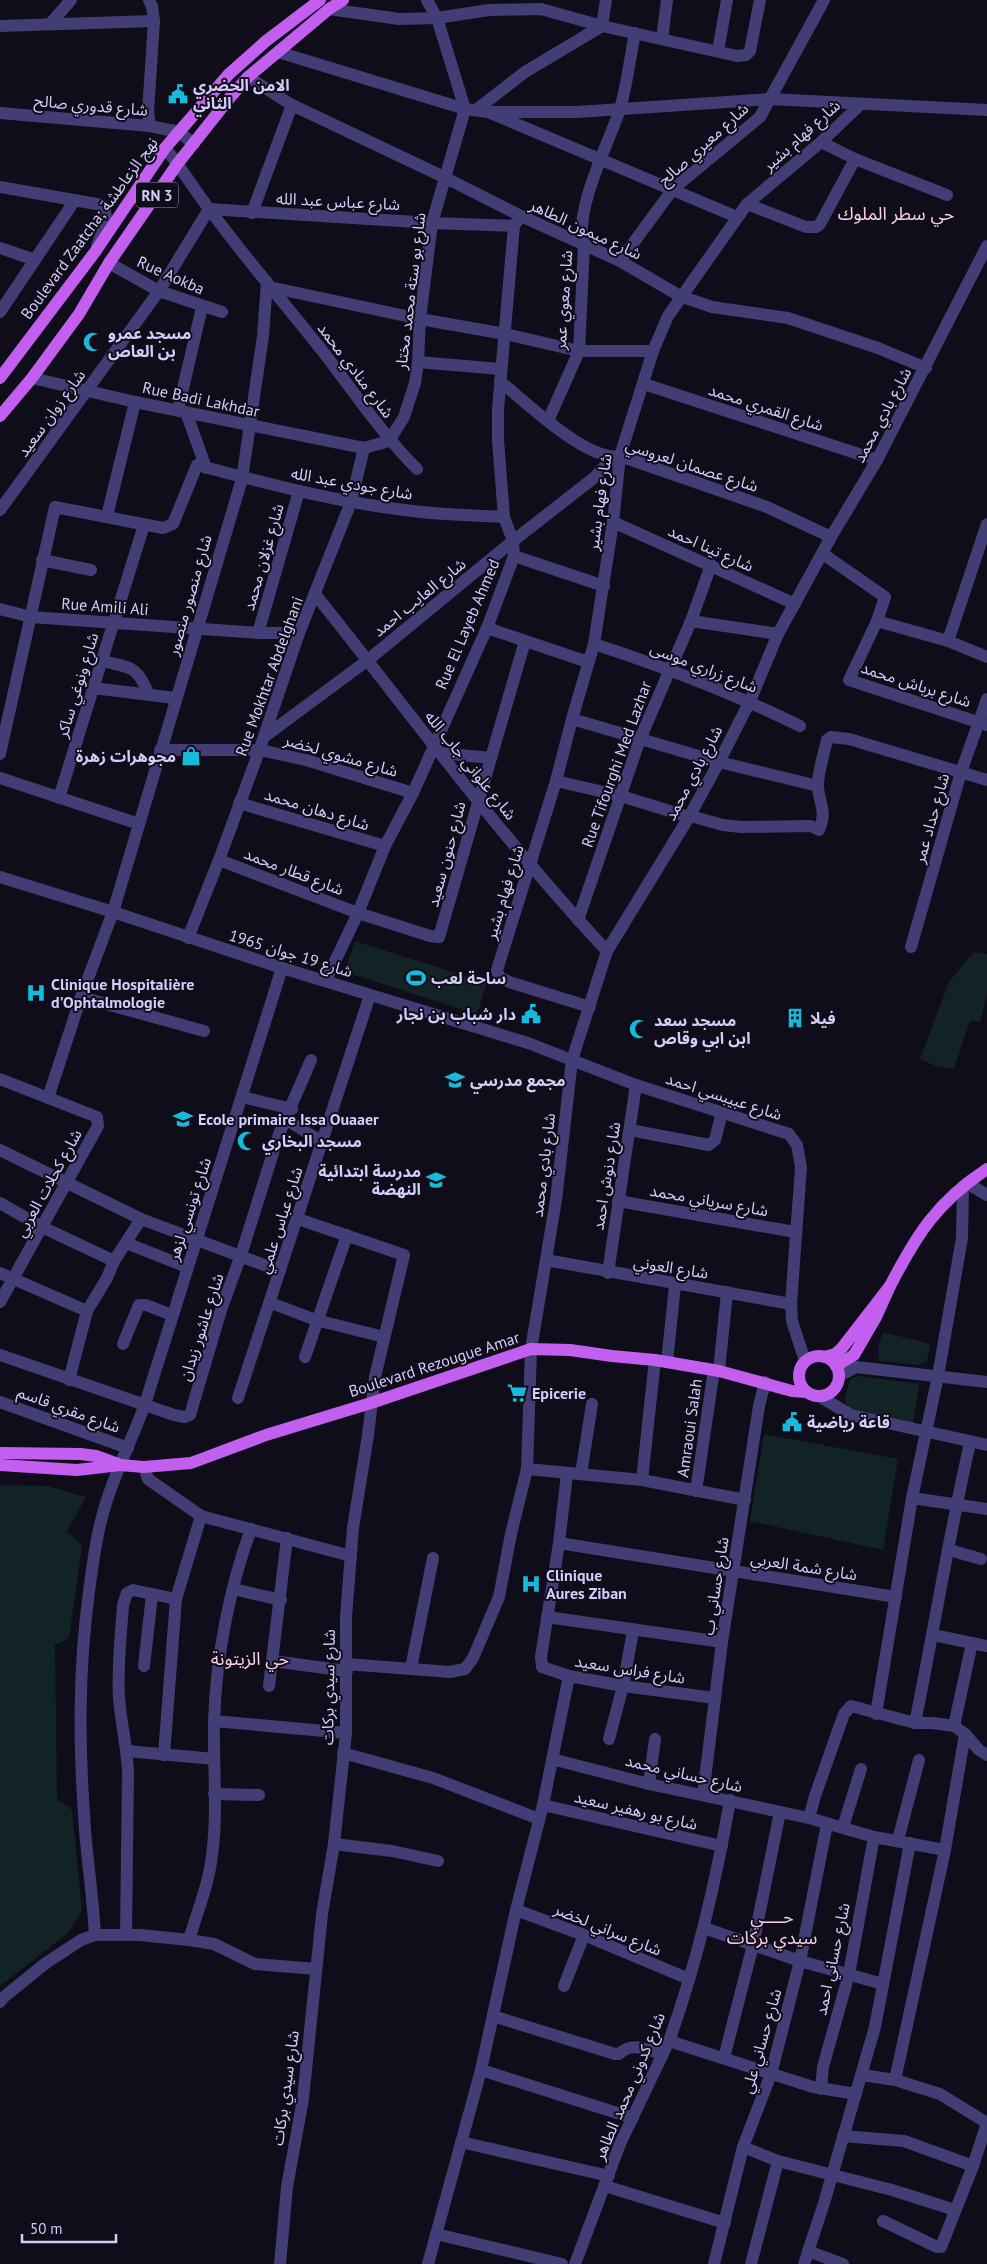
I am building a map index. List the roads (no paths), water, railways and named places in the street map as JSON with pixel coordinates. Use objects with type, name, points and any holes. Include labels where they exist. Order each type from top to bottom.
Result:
[{"type":"main road","name":"Boulevard Zaatcha; نهج الزعاطشة","points":[[0,378],[95,252],[165,148],[179,132],[240,65],[266,41],[324,5],[343,0]]},
{"type":"main road","name":"Boulevard Zaatcha; نهج الزعاطشة","points":[[0,416],[32,378],[79,314],[110,263],[178,164],[248,77],[278,52],[324,5]]},
{"type":"main road","points":[[802,1365],[799,1382],[813,1394],[825,1395],[835,1388],[837,1371],[854,1355],[912,1243],[937,1210],[965,1184],[987,1169]]},
{"type":"main road","points":[[765,1382],[784,1379],[814,1356],[825,1357],[835,1354],[842,1348],[890,1286]]},
{"type":"main road","name":"Boulevard Rezougue Amar","points":[[0,1453],[123,1457],[144,1467],[191,1462],[266,1435],[371,1403],[531,1349],[570,1350],[661,1361],[716,1371],[765,1382],[785,1389],[813,1394]]},
{"type":"main road","points":[[825,1357],[837,1371]]},
{"type":"main road","name":"Boulevard Rezougue Amar","points":[[0,1465],[77,1470],[123,1457]]},
{"type":"street","points":[[51,23],[71,0]]},
{"type":"street","points":[[149,0],[152,6],[154,21],[148,112],[150,126]]},
{"type":"street","points":[[427,0],[437,18],[476,110]]},
{"type":"street","points":[[602,26],[606,0]]},
{"type":"street","points":[[662,39],[667,0]]},
{"type":"street","points":[[718,51],[727,0]]},
{"type":"street","points":[[324,5],[399,19],[437,18],[489,10],[542,5],[602,26],[742,55],[748,53],[751,47],[760,0]]},
{"type":"street","name":"شارع معيري صالح","points":[[620,261],[673,189],[760,117],[824,0]]},
{"type":"street","points":[[0,26],[154,21]]},
{"type":"street","points":[[476,110],[525,72],[602,26]]},
{"type":"street","name":"شارع معوي عمر","points":[[548,421],[579,351],[584,245],[581,238],[584,214],[599,160],[620,109],[635,33]]},
{"type":"street","points":[[278,52],[476,110],[738,217]]},
{"type":"street","name":"شارع ميمون الطاهر","points":[[248,77],[292,105],[446,178],[517,221],[584,245],[620,261],[680,296],[712,307],[788,318],[878,348],[926,368]]},
{"type":"street","points":[[476,110],[620,109],[770,99],[987,110]]},
{"type":"street","name":"شارع فهام بشير","points":[[590,1007],[509,982],[499,977],[497,973],[556,781],[594,644],[613,522],[616,457],[644,384],[653,352],[668,316],[680,296],[746,204],[821,142],[861,104]]},
{"type":"street","points":[[252,213],[292,105]]},
{"type":"street","name":"شارع بو ستة محمد مختار","points":[[390,441],[404,417],[411,397],[418,362],[420,319],[432,223],[446,178],[476,110]]},
{"type":"street","name":"شارع قدوري صالح","points":[[0,113],[150,126],[179,132]]},
{"type":"street","points":[[179,132],[194,144]]},
{"type":"street","points":[[821,142],[855,159],[947,195]]},
{"type":"street","name":"شارع منادي محمد","points":[[165,148],[209,209],[390,441],[417,469]]},
{"type":"street","points":[[746,204],[806,227],[816,227],[820,224],[855,159]]},
{"type":"street","points":[[0,187],[102,205],[106,210],[95,252]]},
{"type":"street","points":[[0,312],[4,300],[35,260],[74,200]]},
{"type":"street","name":"شارع عباس عبد الله","points":[[209,209],[432,223],[517,221]]},
{"type":"street","name":"شارع زوان سعيد","points":[[0,510],[159,291],[209,209]]},
{"type":"street","name":"Rue El Layeb Ahmed","points":[[326,980],[358,912],[385,846],[436,749],[487,628],[514,556],[513,541],[504,517],[498,440],[500,375],[517,221]]},
{"type":"street","name":"شارع بادي محمد","points":[[273,1661],[347,1667],[411,1668],[420,1671],[450,1672],[465,1669],[473,1658],[500,1597],[511,1534],[527,1469],[531,1349],[556,1200],[572,1060],[607,951],[689,817],[719,762],[750,701],[778,634],[877,460],[926,368],[987,246]]},
{"type":"street","points":[[0,248],[35,260]]},
{"type":"street","name":"Rue Aokba","points":[[110,263],[159,291],[202,307],[222,312]]},
{"type":"street","name":"شارع منادي محمد","points":[[270,285],[420,319],[505,334],[579,351],[653,352]]},
{"type":"street","name":"شارع منصور منصور","points":[[48,1098],[113,912],[175,698],[242,478],[270,285]]},
{"type":"street","points":[[0,754],[2,732],[31,617],[55,507],[163,528],[173,524],[202,467],[182,411],[202,307]]},
{"type":"street","points":[[418,362],[500,375]]},
{"type":"street","name":"شارع عصمان لعروسي","points":[[500,375],[548,421],[592,452],[616,457],[767,507],[832,537]]},
{"type":"street","name":"Rue Badi Lakhdar","points":[[32,378],[135,402],[364,448]]},
{"type":"street","name":"شارع القمري محمد","points":[[644,384],[877,460]]},
{"type":"street","points":[[107,516],[135,402]]},
{"type":"street","points":[[364,448],[390,441]]},
{"type":"street","name":"Rue Mokhtar Abdelghani","points":[[188,938],[260,750],[300,633],[350,502],[364,448]]},
{"type":"street","name":"شارع العايب احمد","points":[[264,737],[368,660],[513,541],[595,477],[616,457]]},
{"type":"street","name":"شارع جودي عبد الله","points":[[202,467],[350,502],[415,512],[504,517]]},
{"type":"street","name":"شارع غزلان محمد","points":[[258,633],[299,491]]},
{"type":"street","name":"شارع تينا احمد","points":[[613,522],[795,604]]},
{"type":"street","points":[[948,641],[987,524]]},
{"type":"street","name":"شارع ونوغي ساكر","points":[[59,798],[144,525]]},
{"type":"street","name":"شارع برباش محمد","points":[[823,554],[885,597],[878,621],[850,676],[851,682],[931,705],[983,723]]},
{"type":"street","points":[[514,556],[604,586]]},
{"type":"street","points":[[42,560],[91,570]]},
{"type":"street","name":"Rue Tifourghi Med Lazhar","points":[[578,920],[640,738],[691,621],[711,565]]},
{"type":"street","name":"شارع علواني جاب الله","points":[[315,594],[478,802],[578,920],[607,951]]},
{"type":"street","name":"Rue Amili Ali","points":[[0,609],[31,617],[113,624],[258,633],[300,633]]},
{"type":"street","points":[[691,621],[778,634]]},
{"type":"street","points":[[878,621],[948,641],[987,657]]},
{"type":"street","points":[[487,628],[588,662]]},
{"type":"street","name":"شارع حنون سعيد","points":[[358,912],[430,936],[439,937],[524,641]]},
{"type":"street","name":"شارع زراري موسى","points":[[594,644],[670,669],[750,701],[800,726]]},
{"type":"street","points":[[102,661],[131,668],[138,673],[149,695]]},
{"type":"street","points":[[93,688],[175,698]]},
{"type":"street","name":"شارع حداد عمر","points":[[911,947],[961,772],[983,723],[987,699]]},
{"type":"street","points":[[572,719],[719,762],[818,786]]},
{"type":"street","points":[[556,781],[621,796],[722,825],[741,827],[811,826],[819,830],[824,820],[824,810],[818,786],[826,740],[831,737],[849,739],[987,780]]},
{"type":"street","points":[[436,749],[490,758]]},
{"type":"street","name":"شارع مشوي لخضر","points":[[160,750],[260,750],[306,760],[412,793]]},
{"type":"street","points":[[0,778],[139,824]]},
{"type":"street","name":"شارع دهان محمد","points":[[239,803],[385,846]]},
{"type":"street","name":"شارع قطار محمد","points":[[219,860],[358,912]]},
{"type":"street","name":"شارع 19 جوان 1965","points":[[0,876],[282,968],[528,1043],[572,1060]]},
{"type":"street","name":"شارع تونسي لزهر","points":[[95,1935],[79,1718],[84,1629],[94,1555],[101,1519],[123,1457],[145,1404],[282,968]]},
{"type":"street","name":"شارع عباس علمي","points":[[238,1398],[271,1303],[370,995]]},
{"type":"street","points":[[82,997],[204,1031]]},
{"type":"street","name":"شارع عاشور زيدان","points":[[0,1355],[185,1418],[190,1415],[221,1310],[241,1255],[279,1134],[311,1060]]},
{"type":"street","name":"شارع عبيبسي احمد","points":[[572,1060],[636,1084],[790,1134],[796,1142],[801,1167],[791,1304],[792,1321],[802,1365]]},
{"type":"street","name":"شارع كحلات العربي","points":[[0,1079],[96,1117],[98,1121],[98,1126],[0,1302]]},
{"type":"street","name":"شارع دنوش احمد","points":[[608,1273],[636,1084]]},
{"type":"street","points":[[242,1097],[289,1114],[322,1142]]},
{"type":"street","points":[[630,1130],[710,1145],[715,1140],[722,1112]]},
{"type":"street","points":[[0,1150],[141,1220],[241,1255],[280,1271]]},
{"type":"street","points":[[876,1714],[912,1498],[938,1376],[962,1238],[965,1184],[987,1195]]},
{"type":"street","name":"شارع سرياني محمد","points":[[618,1201],[795,1232]]},
{"type":"street","points":[[0,1203],[114,1261]]},
{"type":"street","name":"شارع سيدي بركات","points":[[280,2264],[287,2187],[303,2099],[322,1914],[334,1844],[346,1733],[346,1617],[353,1528],[368,1435],[371,1403],[384,1337],[404,1255],[298,1219]]},
{"type":"street","points":[[69,1380],[86,1311],[114,1261],[141,1220]]},
{"type":"street","points":[[305,1357],[316,1320],[347,1235]]},
{"type":"street","points":[[126,1243],[188,1267]]},
{"type":"street","name":"شارع العوني","points":[[546,1260],[608,1273],[791,1304]]},
{"type":"street","points":[[0,1273],[86,1311]]},
{"type":"street","points":[[642,1480],[675,1285]]},
{"type":"street","name":"Amraoui Salah","points":[[696,1491],[727,1292]]},
{"type":"street","points":[[271,1303],[316,1320],[384,1337]]},
{"type":"street","points":[[123,1344],[140,1304],[172,1315]]},
{"type":"street","points":[[837,1371],[856,1367],[987,1382]]},
{"type":"street","name":"شارع حساني ب","points":[[703,1795],[722,1642],[746,1500],[759,1406],[765,1382]]},
{"type":"street","points":[[813,1394],[851,1416],[970,1443],[987,1445]]},
{"type":"street","name":"شارع مقري قاسم","points":[[0,1402],[123,1457]]},
{"type":"street","points":[[580,1474],[592,1404]]},
{"type":"street","points":[[915,1723],[949,1550],[956,1504],[970,1443]]},
{"type":"street","points":[[144,1467],[148,1479],[201,1516],[351,1556]]},
{"type":"street","points":[[527,1469],[642,1480],[746,1500]]},
{"type":"street","points":[[567,1474],[559,1543],[547,1617],[633,1631],[722,1642]]},
{"type":"street","points":[[912,1498],[987,1509]]},
{"type":"street","points":[[164,1755],[176,1599],[201,1516]]},
{"type":"street","points":[[189,1940],[212,1858],[214,1721],[223,1640],[233,1589],[251,1529]]},
{"type":"street","points":[[269,1686],[281,1600],[287,1538]]},
{"type":"street","name":"شارع شمة العربي","points":[[559,1543],[733,1572],[896,1596]]},
{"type":"street","points":[[949,1550],[981,1559]]},
{"type":"street","points":[[411,1668],[433,1558]]},
{"type":"street","points":[[233,1589],[281,1600]]},
{"type":"street","points":[[126,1935],[129,1814],[127,1751],[122,1726],[119,1684],[123,1605],[130,1591],[176,1599]]},
{"type":"street","points":[[144,1666],[152,1594]]},
{"type":"street","name":"شارع فراس سعيد","points":[[547,1617],[542,1667],[569,1676],[623,1686],[715,1698]]},
{"type":"street","points":[[609,1739],[623,1686],[633,1631]]},
{"type":"street","points":[[933,1635],[987,1646]]},
{"type":"street","points":[[954,1726],[972,1643]]},
{"type":"street","points":[[428,2264],[481,2070],[516,1910],[539,1819],[569,1676]]},
{"type":"street","points":[[809,1818],[844,1714],[851,1706],[915,1723],[954,1726],[965,1734],[979,1750],[987,1755]]},
{"type":"street","points":[[214,1721],[346,1733]]},
{"type":"street","points":[[895,2080],[946,1850],[965,1734]]},
{"type":"street","points":[[650,1784],[655,1740]]},
{"type":"street","points":[[127,1751],[214,1759]]},
{"type":"street","points":[[343,1753],[433,1778],[539,1819]]},
{"type":"street","name":"شارع حساني محمد","points":[[552,1759],[650,1784],[809,1818],[874,1837],[946,1850]]},
{"type":"street","points":[[804,2264],[862,2076],[883,1984],[904,1842],[919,1760]]},
{"type":"street","points":[[843,1827],[861,1769]]},
{"type":"street","points":[[214,1794],[259,1795]]},
{"type":"street","name":"شارع كدوني محمد الطاهر","points":[[575,2264],[620,2144],[669,2041],[704,1928],[730,1800]]},
{"type":"street","name":"شارع بو رهفير سعيد","points":[[542,1805],[722,1846]]},
{"type":"street","points":[[724,2058],[753,1945],[780,1812]]},
{"type":"street","name":"شارع حساني علي","points":[[714,2264],[743,2147],[772,2074],[800,1961],[827,1824]]},
{"type":"street","name":"شارع حساني احمد","points":[[821,2089],[823,2067],[849,1974],[874,1837]]},
{"type":"street","points":[[334,1844],[392,1851],[438,1861]]},
{"type":"street","name":"شارع سراني لخضر","points":[[516,1910],[584,1935],[688,1979]]},
{"type":"street","points":[[704,1928],[800,1961],[883,1984]]},
{"type":"street","points":[[0,2002],[46,1963],[81,1940],[95,1935],[126,1935],[189,1940],[214,1944],[255,1964],[316,1969]]},
{"type":"street","points":[[564,1986],[584,1935]]},
{"type":"street","points":[[493,2016],[615,2054],[619,2054],[626,2047],[633,2046],[662,2054]]},
{"type":"street","points":[[669,2041],[821,2089],[856,2094]]},
{"type":"street","points":[[481,2070],[633,2118]]},
{"type":"street","points":[[862,2076],[895,2080],[940,2094],[987,2123],[973,2166],[938,2248],[883,2221]]},
{"type":"street","points":[[843,2136],[904,2141],[973,2166]]},
{"type":"street","points":[[461,2142],[607,2181],[725,2223]]},
{"type":"street","points":[[743,2147],[778,2161],[892,2190],[954,2210]]},
{"type":"street","points":[[750,2264],[778,2161]]},
{"type":"street","points":[[436,2234],[562,2264]]},
{"type":"street","points":[[808,2251],[844,2264]]},
{"type":"place","name":"الامن الحضري الثاني","points":[[178,94]]},
{"type":"place","name":"مسجد عمرو بن العاص","points":[[93,342]]},
{"type":"place","name":"مجوهرات زهرة","points":[[191,756]]},
{"type":"place","name":"ساحة لعب","points":[[416,978]]},
{"type":"place","name":"Clinique Hospitalière d'Ophtalmologie","points":[[36,993]]},
{"type":"place","name":"دار شباب بن نجار","points":[[531,1014]]},
{"type":"place","name":"فيلا","points":[[795,1018]]},
{"type":"place","name":"مسجد سعد ابن ابي وقاص","points":[[639,1029]]},
{"type":"place","name":"مجمع مدرسي","points":[[455,1080]]},
{"type":"place","name":"Ecole primaire Issa Ouaaer","points":[[183,1119]]},
{"type":"place","name":"مسجد البخاري","points":[[247,1141]]},
{"type":"place","name":"مدرسة ابتدائية النهضة","points":[[436,1180]]},
{"type":"place","name":"Epicerie","points":[[517,1393]]},
{"type":"place","name":"قاعة رياضية","points":[[792,1422]]},
{"type":"place","name":"Clinique Aures Ziban","points":[[531,1584]]},
{"type":"district","name":"حي سطر الملوك","points":[[896,213]]},
{"type":"district","name":"حي الزيتونة","points":[[250,1658]]},
{"type":"district","name":"حــــي سيدي بركات","points":[[772,1926]]}]
